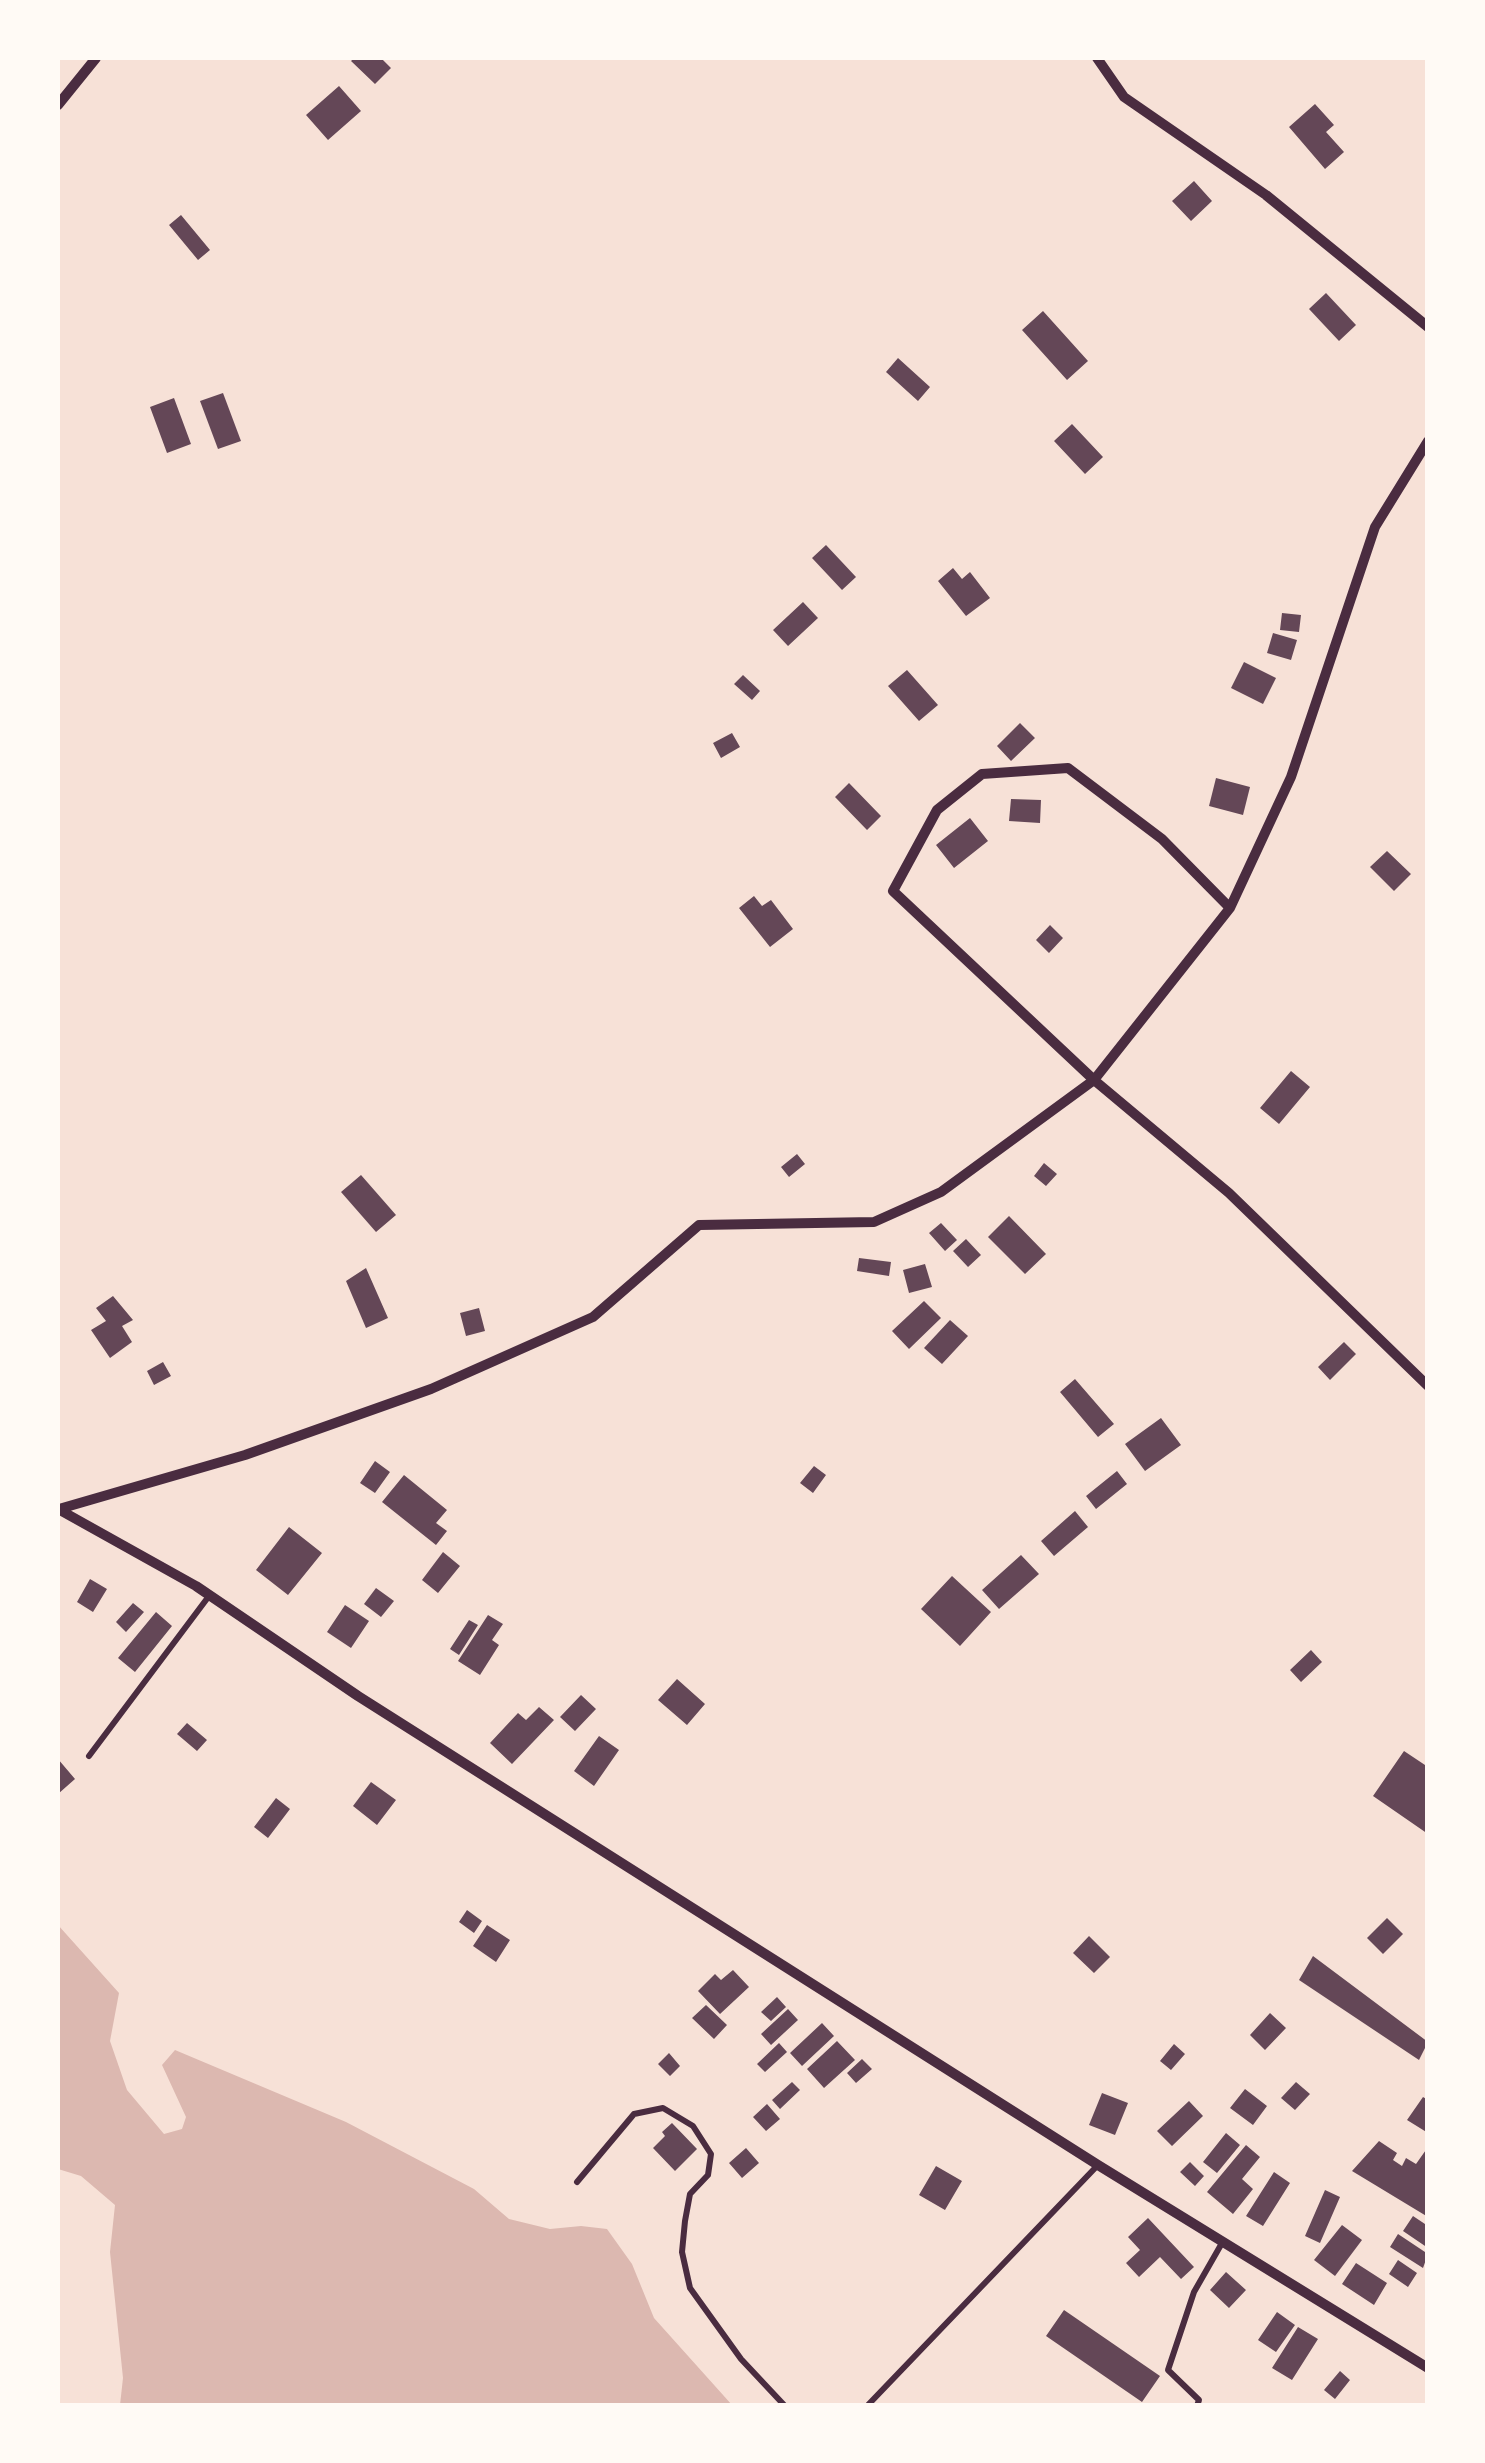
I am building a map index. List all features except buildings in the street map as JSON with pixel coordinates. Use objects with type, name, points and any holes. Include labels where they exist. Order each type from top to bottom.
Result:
[{"type":"street","points":[[58,105],[96,58]]},
{"type":"street","points":[[1097,58],[1124,98],[1266,195],[1428,327]]},
{"type":"street","points":[[58,1509],[246,1454],[431,1389],[593,1317],[699,1225],[874,1222],[941,1192],[1094,1080],[1230,908],[1290,777],[1375,527],[1428,440]]},
{"type":"street","points":[[1230,908],[1162,840],[1068,768],[982,774],[937,810],[894,891],[1094,1080],[1228,1193],[1428,1386]]},
{"type":"street","points":[[58,1509],[210,1595],[392,1718],[1098,2165],[1428,2368]]},
{"type":"lane","points":[[89,1756],[210,1595]]},
{"type":"lane","points":[[577,2182],[634,2114],[663,2108],[693,2126],[712,2154],[708,2175],[690,2194],[685,2222],[682,2252],[690,2288],[741,2359],[785,2406]]},
{"type":"lane","points":[[867,2406],[1098,2165]]},
{"type":"lane","points":[[1196,2406],[1199,2400],[1168,2370],[1194,2292],[1223,2242]]},
{"type":"shaded area","points":[[58,1925],[119,1993],[110,2041],[127,2090],[164,2134],[182,2129],[186,2117],[162,2065],[175,2050],[346,2122],[474,2189],[509,2219],[550,2229],[607,2229],[632,2264],[654,2318],[732,2405],[120,2405],[123,2378],[110,2252],[115,2205],[81,2176],[58,2169]]}]
